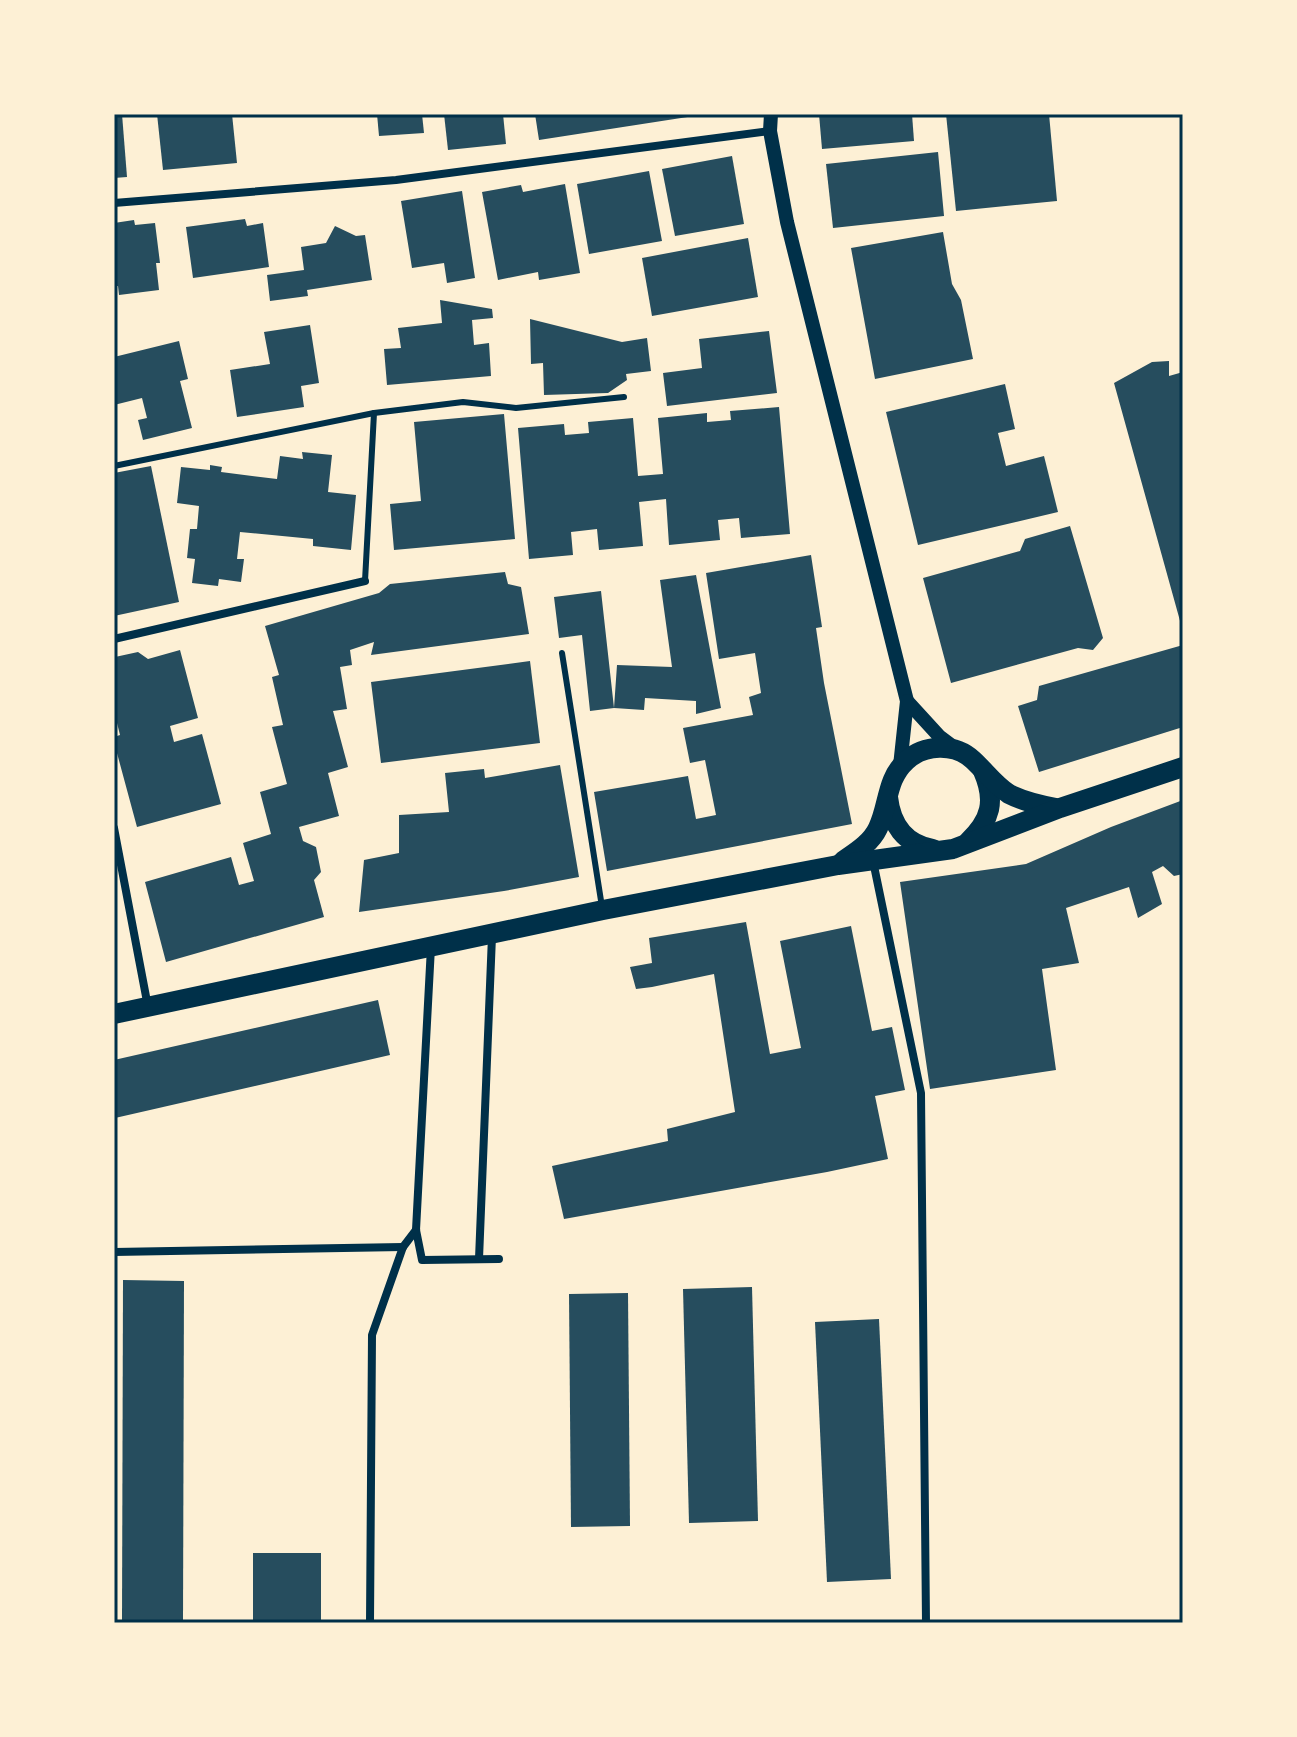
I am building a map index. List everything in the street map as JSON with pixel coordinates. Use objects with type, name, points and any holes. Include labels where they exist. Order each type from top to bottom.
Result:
[{"type":"main road","points":[[838,865],[864,846],[878,829],[892,780],[900,766],[912,755],[927,749],[959,751],[972,759],[1006,792],[1028,803],[1060,808]]},
{"type":"main road","points":[[114,1014],[603,910],[872,859],[953,849],[1060,808],[1183,767]]},
{"type":"main road","points":[[968,842],[987,817],[991,801],[983,771]]},
{"type":"main road","points":[[888,795],[889,811],[907,839],[921,847],[937,850]]},
{"type":"street","points":[[114,203],[396,180],[768,121],[787,222],[907,701],[900,766]]},
{"type":"street","points":[[114,639],[365,581]]},
{"type":"street","points":[[907,701],[939,736],[959,751]]},
{"type":"street","points":[[114,828],[148,1007]]},
{"type":"street","points":[[872,859],[921,1093],[926,1623]]},
{"type":"street","points":[[479,1259],[492,933]]},
{"type":"street","points":[[431,947],[416,1230],[422,1260],[499,1259]]},
{"type":"street","points":[[370,1623],[372,1335],[403,1247],[416,1230]]},
{"type":"street","points":[[114,1252],[403,1247]]},
{"type":"lane","points":[[114,466],[374,413],[463,402],[516,408],[624,397]]},
{"type":"lane","points":[[365,581],[374,413]]},
{"type":"lane","points":[[562,653],[603,910]]},
{"type":"building","points":[[114,114],[122,114],[127,177],[114,178]]},
{"type":"building","points":[[157,114],[232,114],[237,163],[163,170]]},
{"type":"building","points":[[377,114],[422,114],[424,133],[379,136]]},
{"type":"building","points":[[444,114],[503,114],[506,144],[448,150]]},
{"type":"building","points":[[535,114],[694,114],[694,116],[539,140]]},
{"type":"building","points":[[819,114],[912,114],[914,141],[822,149]]},
{"type":"building","points":[[946,114],[1049,114],[1057,201],[956,211]]},
{"type":"building","points":[[938,152],[944,216],[833,228],[826,164]]},
{"type":"building","points":[[732,156],[744,224],[675,236],[662,169]]},
{"type":"building","points":[[649,171],[662,241],[589,254],[577,184]]},
{"type":"building","points":[[565,184],[580,273],[539,280],[538,272],[498,280],[482,192],[521,185],[523,192]]},
{"type":"building","points":[[462,191],[475,278],[447,283],[444,263],[412,268],[401,201]]},
{"type":"building","points":[[245,219],[247,226],[263,223],[269,267],[193,278],[186,227]]},
{"type":"building","points":[[134,220],[135,225],[155,223],[160,263],[156,263],[159,290],[119,295],[118,286],[114,286],[114,223]]},
{"type":"building","points":[[335,226],[356,236],[365,235],[372,280],[307,290],[308,296],[270,301],[267,275],[304,270],[301,247],[326,243]]},
{"type":"building","points":[[943,232],[952,284],[961,300],[973,359],[875,379],[851,248]]},
{"type":"building","points":[[748,238],[758,297],[652,316],[642,258]]},
{"type":"building","points":[[440,300],[492,309],[493,318],[472,320],[474,345],[489,343],[491,376],[387,385],[384,349],[401,348],[398,328],[442,323]]},
{"type":"building","points":[[530,319],[622,342],[647,338],[651,371],[626,374],[627,380],[608,393],[544,395],[543,363],[531,364]]},
{"type":"building","points":[[310,325],[319,383],[301,386],[304,407],[237,417],[230,370],[270,364],[264,332]]},
{"type":"building","points":[[769,331],[777,393],[667,406],[663,373],[702,368],[699,339]]},
{"type":"building","points":[[179,341],[188,379],[180,381],[192,428],[143,440],[138,420],[147,418],[142,398],[114,405],[114,357]]},
{"type":"building","points":[[1169,361],[1169,376],[1183,372],[1182,628],[1114,383],[1152,362]]},
{"type":"building","points":[[1005,384],[1015,429],[998,433],[1006,466],[1044,456],[1058,512],[918,545],[886,412]]},
{"type":"building","points":[[779,407],[790,534],[741,538],[739,518],[718,520],[720,540],[669,545],[666,499],[639,502],[643,546],[599,550],[597,529],[571,532],[573,555],[529,559],[518,428],[564,424],[565,435],[589,433],[588,422],[633,418],[638,476],[663,474],[658,418],[707,413],[707,422],[731,420],[730,411]]},
{"type":"building","points":[[504,414],[515,539],[394,550],[390,504],[421,501],[414,422]]},
{"type":"building","points":[[302,452],[332,455],[328,492],[356,495],[351,550],[313,546],[313,539],[240,532],[237,559],[244,559],[241,582],[219,579],[218,586],[192,583],[195,559],[187,558],[190,529],[197,529],[199,506],[177,503],[181,467],[210,470],[210,465],[222,467],[221,472],[277,479],[280,456],[303,459]]},
{"type":"building","points":[[151,466],[179,602],[114,616],[114,473]]},
{"type":"building","points":[[1070,526],[1103,638],[1093,650],[1078,648],[951,683],[923,578],[1020,551],[1025,539]]},
{"type":"building","points":[[811,555],[822,627],[816,628],[824,683],[852,824],[607,871],[594,792],[688,776],[696,819],[716,815],[705,760],[690,763],[683,728],[753,715],[749,697],[761,693],[755,653],[719,659],[706,573]]},
{"type":"building","points":[[505,572],[508,584],[521,587],[529,634],[371,655],[374,642],[350,650],[352,665],[340,667],[347,709],[333,711],[348,767],[328,773],[339,816],[299,827],[303,841],[316,847],[321,872],[314,880],[324,917],[166,962],[145,882],[231,857],[239,885],[254,881],[243,843],[271,834],[260,792],[287,784],[272,727],[283,725],[272,677],[279,675],[265,626],[379,593],[390,584]]},
{"type":"building","points":[[696,575],[721,708],[696,714],[696,701],[645,698],[644,710],[614,708],[617,665],[672,667],[660,580]]},
{"type":"building","points":[[601,591],[614,708],[590,711],[582,635],[559,638],[554,597]]},
{"type":"building","points":[[1183,645],[1183,727],[1039,772],[1018,706],[1037,700],[1039,686]]},
{"type":"building","points":[[180,650],[198,718],[170,726],[174,742],[202,734],[221,804],[137,827],[114,742],[114,737],[120,735],[114,711],[114,659],[138,652],[148,659]]},
{"type":"building","points":[[530,661],[540,743],[381,763],[371,682]]},
{"type":"building","points":[[560,765],[579,877],[359,912],[364,860],[399,853],[399,815],[449,812],[445,773],[484,769],[485,778]]},
{"type":"building","points":[[1183,800],[1183,874],[1174,876],[1163,866],[1152,872],[1162,904],[1138,918],[1129,887],[1066,908],[1079,963],[1042,969],[1056,1070],[930,1089],[900,882],[1026,864]]},
{"type":"building","points":[[746,922],[770,1054],[801,1048],[780,941],[851,926],[872,1031],[892,1027],[905,1090],[875,1096],[888,1159],[564,1219],[552,1166],[668,1141],[667,1129],[735,1112],[714,974],[636,989],[630,967],[652,963],[649,938]]},
{"type":"building","points":[[378,1000],[390,1055],[115,1118],[114,1060]]},
{"type":"building","points":[[123,1280],[184,1281],[183,1623],[122,1623]]},
{"type":"building","points":[[752,1287],[758,1521],[689,1523],[683,1289]]},
{"type":"building","points":[[628,1293],[630,1526],[571,1527],[569,1294]]},
{"type":"building","points":[[879,1319],[891,1579],[827,1582],[815,1322]]},
{"type":"building","points":[[253,1553],[321,1553],[321,1623],[253,1623]]}]
